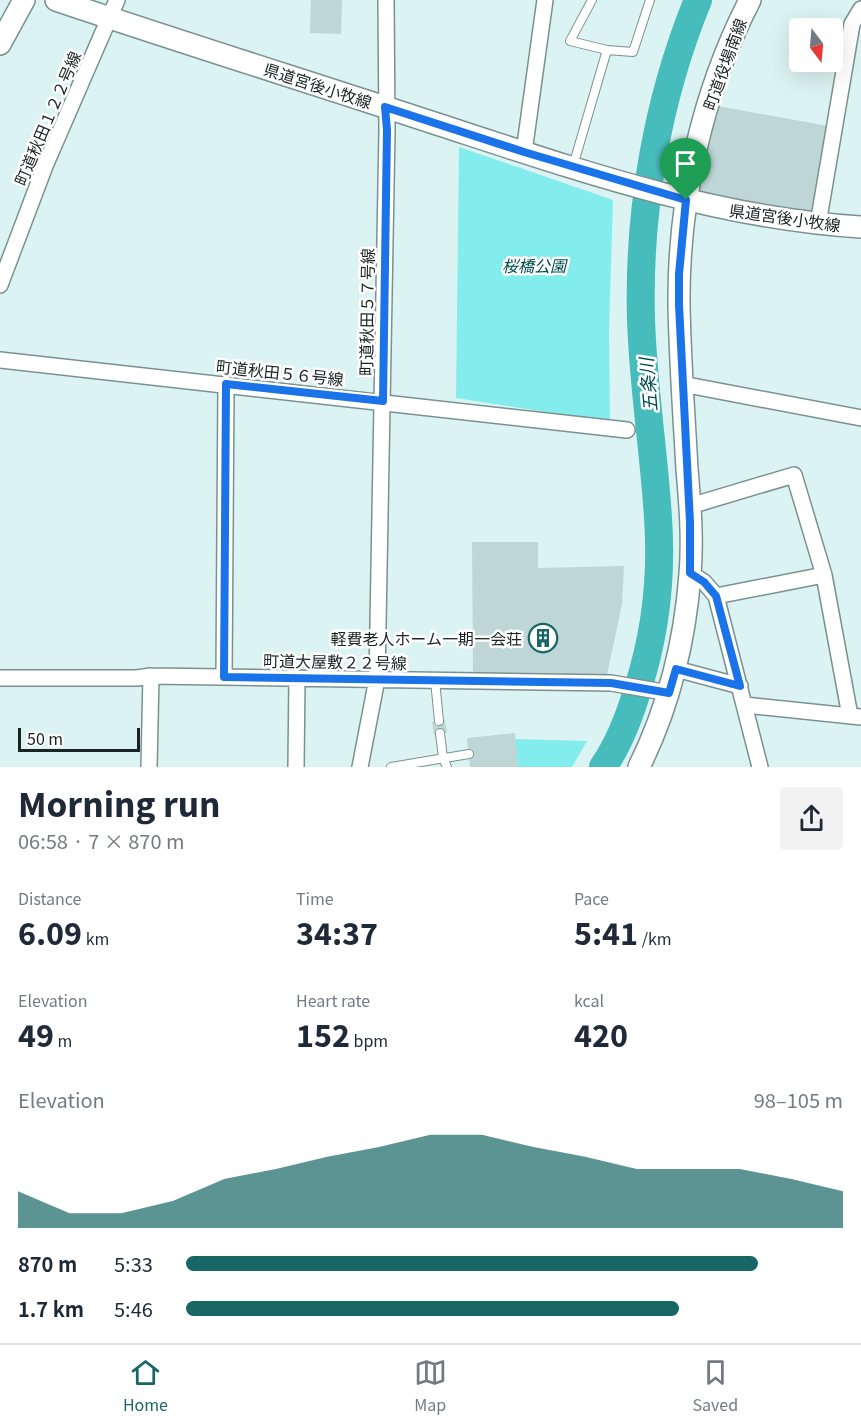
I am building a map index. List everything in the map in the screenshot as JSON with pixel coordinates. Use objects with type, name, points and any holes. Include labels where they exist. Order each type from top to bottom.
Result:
[{"type":"main road","points":[[0,44],[24,0]]},
{"type":"main road","name":"県道宮後小牧線","points":[[56,0],[114,9],[385,107],[680,199],[729,210],[818,224],[861,227]]},
{"type":"main road","name":"町道役場南線","points":[[639,767],[665,692],[676,669],[690,573],[690,506],[682,384],[679,274],[680,199],[711,94],[730,40],[750,0]]},
{"type":"street","name":"町道秋田５７号線","points":[[360,767],[377,679],[387,130],[385,107],[386,0]]},
{"type":"street","points":[[524,152],[545,0]]},
{"type":"street","name":"町道秋田１２２号線","points":[[0,285],[45,166],[114,9]]},
{"type":"street","points":[[818,224],[861,9]]},
{"type":"street","name":"町道秋田５６号線","points":[[0,360],[627,430]]},
{"type":"street","points":[[224,677],[226,384]]},
{"type":"street","points":[[682,384],[861,418]]},
{"type":"street","points":[[690,506],[795,475],[824,575],[856,716],[745,705]]},
{"type":"street","points":[[690,573],[704,582],[716,596],[760,767]]},
{"type":"street","points":[[716,596],[824,575]]},
{"type":"street","points":[[676,669],[740,686]]},
{"type":"street","points":[[150,767],[151,676]]},
{"type":"street","name":"町道大屋敷２２号線","points":[[0,678],[137,678],[151,676],[611,683],[665,692]]},
{"type":"street","points":[[296,767],[297,678]]},
{"type":"lane","points":[[592,0],[570,42],[607,50],[633,52],[650,0]]},
{"type":"lane","points":[[573,166],[607,50]]},
{"type":"lane","points":[[435,680],[439,721]]},
{"type":"lane","points":[[440,734],[443,758],[447,767]]},
{"type":"lane","points":[[391,767],[469,754]]},
{"type":"green space","name":"桜橋公園","points":[[459,147],[613,200],[609,331],[610,422],[456,398]]},
{"type":"green space","points":[[515,739],[587,741],[572,767],[518,767]]},
{"type":"building","points":[[311,0],[342,0],[341,34],[310,33]]},
{"type":"building","points":[[717,106],[828,126],[811,216],[697,193]]},
{"type":"building","name":"軽費老人ホーム一期一会荘","points":[[472,542],[538,542],[538,568],[624,566],[622,604],[607,675],[473,673]]},
{"type":"building","points":[[445,720],[447,733],[434,735],[432,722]]},
{"type":"building","points":[[515,733],[518,767],[470,767],[467,738]]},
{"type":"waterway","name":"五条川","points":[[603,767],[619,739],[635,698],[649,647],[656,605],[659,539],[642,344],[643,238],[653,156],[661,116],[671,77],[698,0]]},
{"type":"place","name":"軽費老人ホーム一期一会荘","points":[[543,638]]},
{"type":"route","points":[[385,107],[524,152],[686,200],[679,274],[679,305],[690,522],[690,573],[704,582],[716,596],[740,686],[676,669],[669,693],[611,683],[224,677],[226,384],[383,401],[387,130],[385,107]]}]
